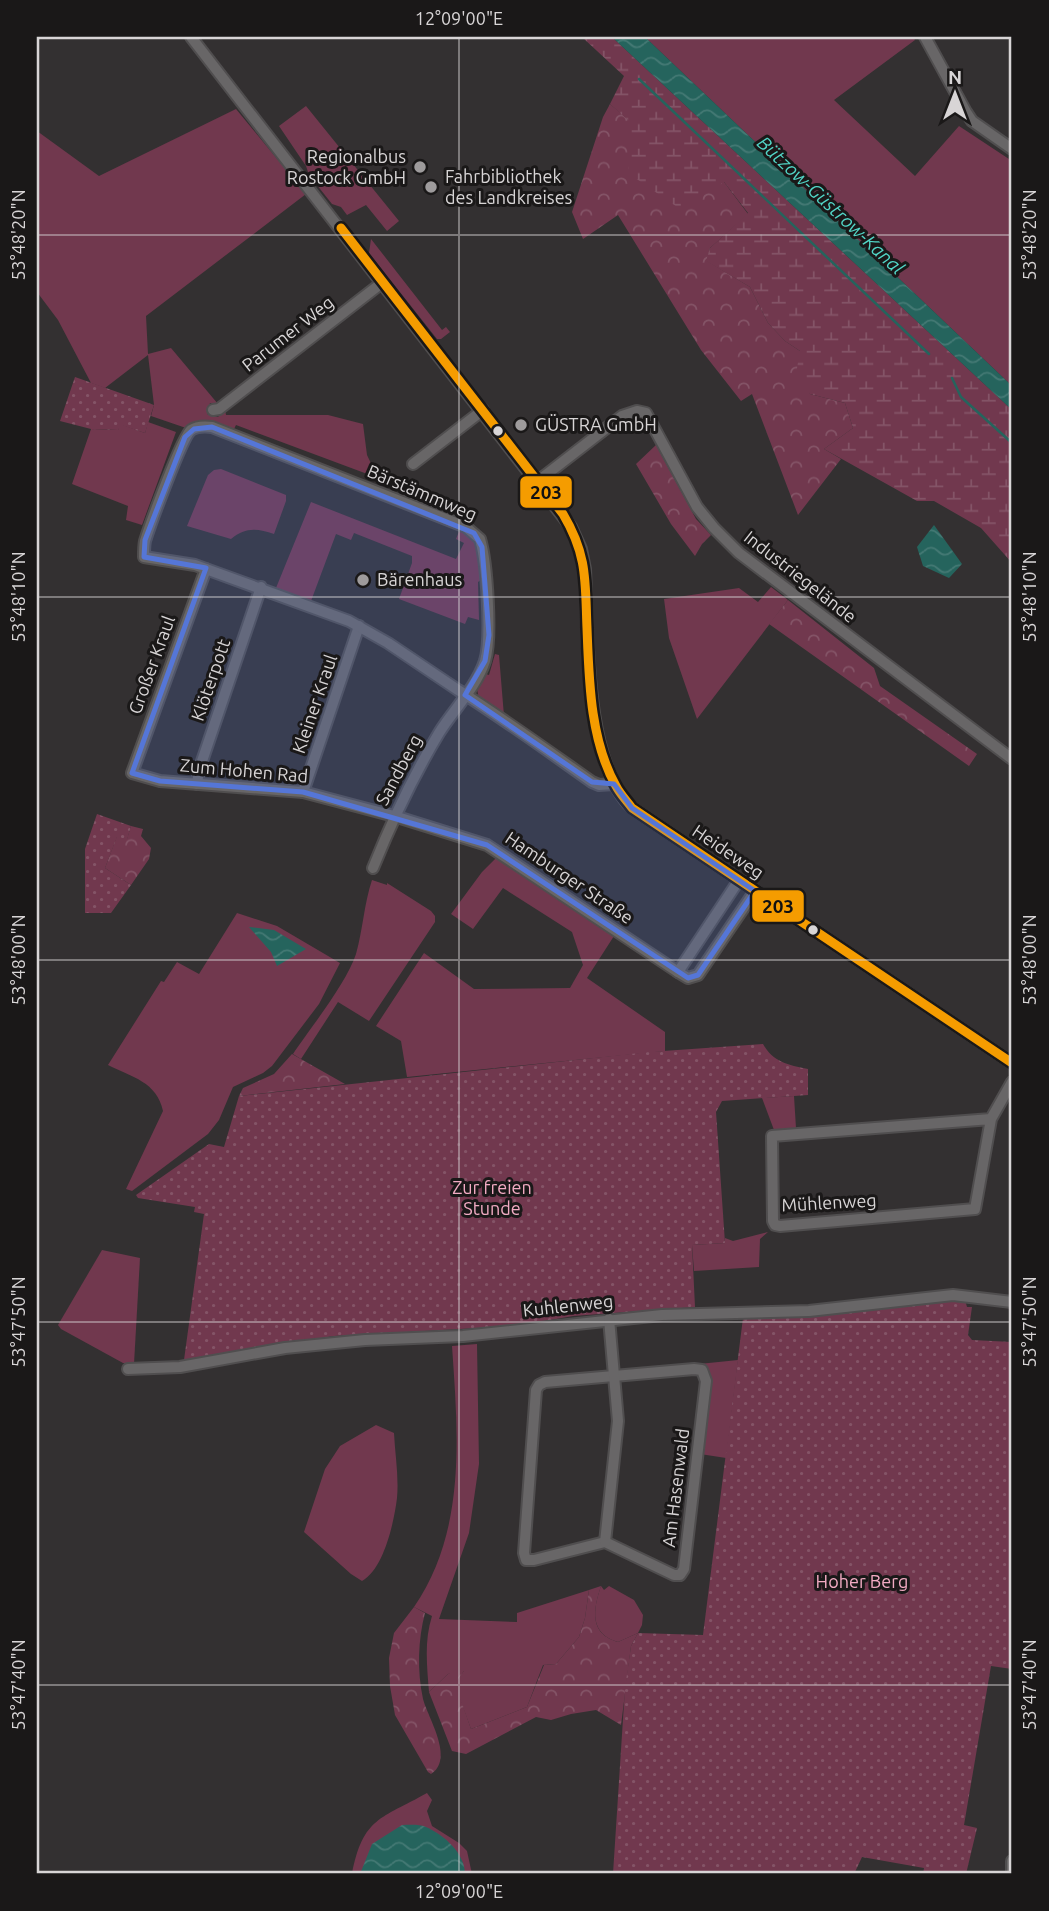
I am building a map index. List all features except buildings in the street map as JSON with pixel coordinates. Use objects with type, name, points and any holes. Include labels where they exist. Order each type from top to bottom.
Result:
[{"type":"street","points":[[191,37],[563,514],[581,550],[585,569],[596,729],[614,784],[598,785],[592,782],[465,695]]},
{"type":"street","points":[[925,37],[972,121],[1012,149]]},
{"type":"street","name":"Parumer Weg","points":[[213,411],[383,282]]},
{"type":"street","points":[[413,464],[483,410]]},
{"type":"street","name":"Industriegelände","points":[[538,481],[622,416],[637,411],[646,412],[697,506],[738,553],[1012,759]]},
{"type":"street","name":"Bärstämmweg","points":[[202,426],[212,428],[466,527],[480,539],[482,547],[489,635],[485,662],[465,695],[359,626],[261,587],[181,561],[144,557],[145,540],[189,431],[202,426]]},
{"type":"street","name":"Großer Kraul","points":[[132,773],[206,569]]},
{"type":"street","name":"Klöterpott","points":[[197,784],[199,769],[261,587]]},
{"type":"street","name":"Kleiner Kraul","points":[[303,792],[359,626]]},
{"type":"street","name":"Sandberg","points":[[373,867],[394,816],[429,750],[465,695]]},
{"type":"street","name":"Zum Hohen Rad","points":[[132,773],[160,781],[303,792],[394,816]]},
{"type":"street","name":"Heideweg","points":[[614,784],[620,796],[632,808],[1012,1063]]},
{"type":"street","name":"Hamburger Straße","points":[[394,816],[487,845],[678,972]]},
{"type":"street","points":[[739,880],[678,972],[688,978],[698,975],[755,891]]},
{"type":"street","name":"Mühlenweg","points":[[992,1119],[772,1136],[773,1221],[780,1226],[970,1212],[977,1205],[992,1119],[1012,1082]]},
{"type":"street","name":"Kuhlenweg","points":[[128,1369],[180,1367],[299,1347],[365,1340],[463,1336],[688,1313],[809,1311],[953,1295],[1012,1302]]},
{"type":"street","points":[[605,1542],[618,1421],[609,1319]]},
{"type":"street","name":"Am Hasenwald","points":[[694,1369],[702,1370],[706,1381],[684,1569],[680,1575],[674,1575],[605,1542],[526,1560],[524,1553],[536,1390],[545,1382],[615,1377],[694,1369]]},
{"type":"street","points":[[1012,1861],[1012,1871]]},
{"type":"highlighted area","points":[[212,427],[474,533],[482,547],[489,635],[485,661],[465,695],[592,782],[614,784],[632,808],[755,891],[698,975],[688,978],[487,845],[303,792],[160,781],[132,773],[206,568],[144,557],[145,540],[185,437],[194,429]]},
{"type":"green space","points":[[612,37],[1012,410],[1012,563],[981,528],[934,501],[917,501],[824,449],[853,428],[845,403],[810,394],[796,374],[800,351],[785,341],[768,323],[750,287],[706,261],[710,248],[748,213],[724,182],[680,209],[628,173],[630,122],[610,104],[624,76],[583,38]]},
{"type":"green space","points":[[645,37],[913,37],[915,40],[834,100],[915,176],[959,126],[1012,161],[1012,386]]},
{"type":"green space","points":[[610,104],[630,121],[724,182],[748,214],[710,248],[707,261],[750,287],[768,323],[785,341],[800,351],[810,394],[845,403],[853,428],[824,449],[841,459],[798,515],[752,394],[741,401],[701,350],[618,215],[583,239],[572,212],[603,117]]},
{"type":"green space","points":[[306,106],[399,221],[387,231],[366,205],[347,215],[341,207],[332,204],[309,175],[306,166],[279,126]]},
{"type":"green space","points":[[236,109],[306,194],[146,316],[148,354],[171,348],[218,404],[210,403],[207,414],[218,417],[225,409],[226,415],[328,415],[363,424],[367,455],[378,478],[236,425],[233,431],[204,423],[186,428],[151,416],[154,405],[148,355],[105,388],[91,383],[58,320],[37,292],[37,131],[99,176]]},
{"type":"green space","points":[[371,239],[442,330],[446,327],[450,332],[441,339],[437,339],[369,253]]},
{"type":"green space","points":[[75,377],[154,405],[145,433],[121,425],[118,430],[91,429],[60,421]]},
{"type":"green space","points":[[148,422],[176,432],[142,525],[126,520],[128,506],[72,484],[91,429],[118,430],[120,424],[145,433]]},
{"type":"green space","points":[[656,445],[696,519],[711,535],[695,556],[671,524],[636,464]]},
{"type":"green space","points":[[221,469],[286,495],[274,534],[251,530],[241,532],[231,539],[187,526],[208,475]]},
{"type":"green space","points":[[311,502],[456,559],[464,543],[456,539],[460,529],[476,541],[482,579],[478,582],[479,620],[468,617],[465,624],[399,599],[412,556],[354,533],[351,540],[336,534],[311,601],[276,588]]},
{"type":"green space","points":[[771,587],[788,600],[697,719],[669,638],[664,599],[739,588],[758,602]]},
{"type":"green space","points":[[788,600],[874,668],[880,686],[977,754],[969,766],[769,624]]},
{"type":"green space","points":[[495,654],[499,655],[504,716],[487,701],[486,703],[479,699],[477,689],[486,674],[489,675]]},
{"type":"green space","points":[[97,814],[131,826],[127,840],[117,837],[105,868],[131,885],[111,913],[85,913],[85,849]]},
{"type":"green space","points":[[131,826],[143,829],[141,836],[151,848],[149,859],[131,885],[105,868],[117,836],[127,839]]},
{"type":"green space","points":[[496,858],[614,936],[587,978],[665,1032],[665,1051],[407,1077],[401,1041],[376,1026],[424,953],[474,989],[570,988],[583,965],[572,932],[503,888],[473,929],[451,914],[482,872]]},
{"type":"green space","points":[[372,880],[387,883],[431,911],[435,922],[369,1021],[338,1002],[301,1059],[293,1054],[336,992],[356,954]]},
{"type":"green space","points":[[237,913],[277,926],[340,963],[319,1004],[272,1066],[233,1087],[219,1120],[208,1134],[132,1191],[126,1189],[163,1111],[160,1101],[149,1087],[108,1065],[161,981],[164,982],[177,962],[199,974]]},
{"type":"green space","name":"Zur freien Stunde","points":[[763,1044],[776,1059],[808,1069],[808,1095],[722,1101],[716,1112],[725,1243],[692,1245],[695,1307],[573,1316],[516,1326],[334,1336],[184,1360],[204,1214],[194,1212],[195,1207],[138,1198],[136,1195],[209,1144],[224,1147],[239,1096],[649,1052]]},
{"type":"green space","points":[[292,1054],[345,1084],[239,1096],[243,1088],[274,1074]]},
{"type":"green space","points":[[794,1096],[796,1128],[774,1130],[762,1098]]},
{"type":"green space","points":[[768,1232],[760,1239],[759,1267],[694,1271],[692,1245],[725,1243],[725,1238],[733,1241]]},
{"type":"green space","points":[[102,1250],[140,1258],[134,1364],[123,1363],[58,1325]]},
{"type":"green space","name":"Hoher Berg","points":[[934,1300],[965,1300],[967,1307],[972,1307],[968,1335],[972,1340],[1012,1342],[1012,1669],[991,1666],[964,1825],[977,1828],[966,1874],[923,1874],[924,1868],[862,1857],[854,1874],[613,1874],[625,1688],[631,1646],[638,1633],[703,1635],[743,1318]]},
{"type":"green space","points":[[477,1344],[479,1464],[469,1533],[439,1619],[517,1622],[517,1613],[589,1590],[579,1637],[556,1664],[543,1665],[527,1707],[471,1729],[454,1683],[464,1671],[448,1674],[429,1692],[427,1644],[432,1616],[414,1607],[431,1577],[451,1514],[457,1447],[452,1346]]},
{"type":"green space","points":[[738,1360],[726,1458],[700,1454],[705,1369],[699,1364]]},
{"type":"green space","points":[[376,1425],[394,1433],[397,1498],[382,1556],[370,1575],[362,1581],[304,1532],[325,1469],[340,1446]]},
{"type":"green space","points":[[601,1586],[604,1590],[609,1586],[634,1600],[643,1615],[638,1633],[618,1642],[602,1633],[595,1612]]},
{"type":"green space","points":[[601,1586],[595,1612],[602,1633],[618,1642],[638,1633],[631,1646],[621,1725],[596,1710],[551,1720],[536,1717],[466,1754],[452,1751],[429,1692],[448,1674],[461,1668],[464,1671],[455,1683],[471,1729],[527,1707],[544,1665],[556,1664],[579,1637],[589,1590]]},
{"type":"green space","points":[[414,1607],[425,1613],[420,1644],[420,1677],[423,1699],[440,1749],[441,1759],[431,1774],[395,1715],[390,1686],[389,1658],[394,1633]]},
{"type":"green space","points":[[427,1793],[432,1800],[427,1811],[432,1826],[467,1851],[472,1874],[352,1874],[356,1855],[368,1830],[386,1815]]},
{"type":"water","points":[[612,37],[645,37],[1012,386],[1012,410]]},
{"type":"water","points":[[934,525],[962,564],[949,578],[923,566],[917,547]]},
{"type":"water","points":[[249,927],[274,930],[306,949],[277,966],[271,952]]},
{"type":"water","points":[[402,1825],[423,1826],[446,1840],[461,1859],[465,1874],[360,1874],[372,1844]]},
{"type":"waterway","points":[[639,79],[929,354]]},
{"type":"waterway","points":[[952,378],[961,397],[1012,443]]},
{"type":"transit line","name":"203","points":[[341,228],[563,514],[571,529],[584,569],[590,689],[596,730],[607,768],[632,808],[1012,1063]]},
{"type":"place","name":"Regionalbus Rostock GmbH","points":[[420,167]]},
{"type":"place","name":"Fahrbibliothek des Landkreises","points":[[431,187]]},
{"type":"place","name":"GÜSTRA GmbH","points":[[521,425]]},
{"type":"place","name":"Bärenhaus","points":[[363,580]]},
{"type":"water label","name":"Bützow-Güstrow-Kanal","points":[[831,205]]}]
